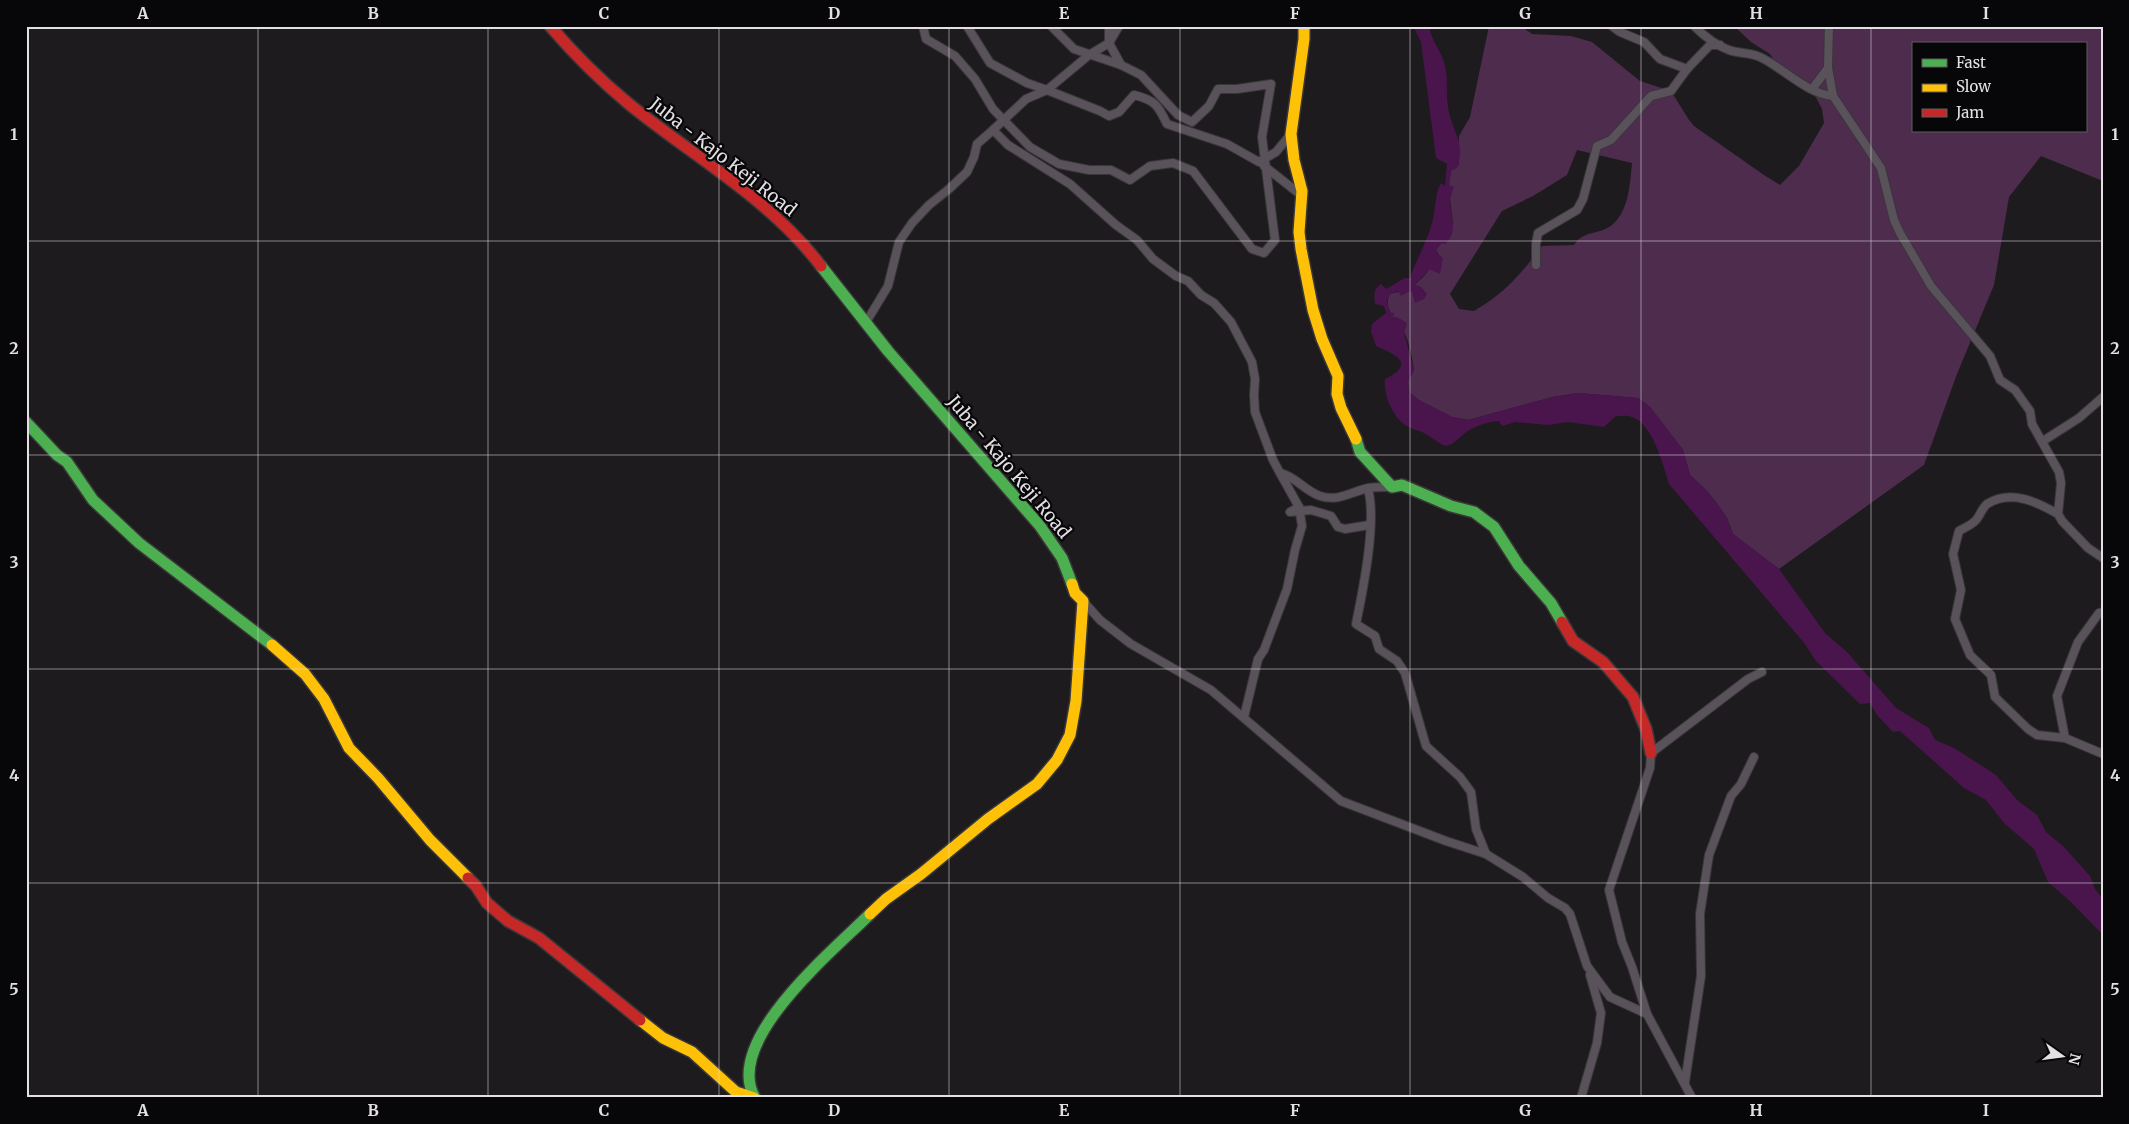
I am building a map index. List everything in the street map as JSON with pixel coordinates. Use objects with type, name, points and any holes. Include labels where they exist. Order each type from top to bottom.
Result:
[{"type":"street","name":"Juba - Kajo Keji Road","points":[[550,26],[598,79],[634,110],[692,151],[776,216],[815,257],[865,324],[1040,526],[1062,558],[1075,593],[1083,601]]},
{"type":"street","points":[[923,26],[926,39],[955,56],[976,79],[993,109],[1030,146],[1059,164],[1089,170],[1111,170],[1130,180],[1150,166],[1173,163],[1193,171],[1252,249],[1264,253],[1275,240],[1262,137],[1271,84],[1237,89],[1218,89],[1209,106],[1192,122],[1178,115],[1141,75],[1074,49],[1051,26]]},
{"type":"street","points":[[967,26],[990,62],[1027,83],[1109,116],[1118,112],[1134,95],[1150,98],[1160,108],[1167,124],[1227,144],[1259,162],[1301,196]]},
{"type":"street","points":[[1108,26],[1110,42],[1121,66]]},
{"type":"street","points":[[865,324],[888,286],[899,242],[912,223],[929,205],[967,172],[974,157],[976,144],[1026,99],[1047,90],[1089,55],[1110,42],[1119,26]]},
{"type":"street","points":[[1304,26],[1304,39],[1291,134],[1294,160],[1302,191],[1299,232],[1300,249],[1319,330],[1338,376],[1337,394],[1342,408],[1360,452],[1392,487]]},
{"type":"street","points":[[1612,26],[1620,32],[1644,42],[1660,59],[1687,70]]},
{"type":"street","points":[[1694,26],[1707,38],[1728,50],[1761,57],[1784,73],[1824,95],[1833,96]]},
{"type":"street","points":[[1828,26],[1828,68],[1833,96],[1881,168],[1894,220],[1932,286],[1955,316],[1982,344],[1990,356],[2000,380],[2015,390],[2030,411],[2032,424],[2059,472],[2061,483],[2058,514]]},
{"type":"street","points":[[1536,265],[1538,233],[1577,210],[1586,191],[1598,146],[1610,140],[1650,96],[1671,91],[1710,45],[1720,45]]},
{"type":"street","points":[[1813,88],[1828,68]]},
{"type":"street","points":[[993,130],[1008,145],[1070,184],[1137,240],[1153,259],[1176,276],[1188,281],[1201,295],[1214,303],[1231,322],[1252,362],[1255,380],[1256,412],[1272,460],[1299,507],[1302,526],[1287,589],[1264,650],[1258,659],[1244,717]]},
{"type":"street","points":[[1259,162],[1276,152],[1291,134]]},
{"type":"street","points":[[2042,441],[2079,418],[2103,396]]},
{"type":"street","points":[[26,422],[44,442],[67,462],[93,500],[139,543],[283,653],[305,674],[324,699],[349,748],[378,778],[430,840],[476,886],[487,903],[508,921],[539,938],[655,1032],[692,1052],[736,1092],[754,1098]]},
{"type":"street","points":[[1280,473],[1288,474],[1300,486],[1319,496],[1336,499],[1368,488],[1402,485],[1451,506],[1474,512],[1494,527],[1518,566],[1551,603],[1573,642],[1602,662],[1633,697],[1646,729],[1651,753],[1650,768],[1609,890],[1622,942],[1632,967],[1646,1014],[1692,1098]]},
{"type":"street","points":[[1368,488],[1370,496],[1370,525],[1365,582],[1356,624],[1375,636],[1380,648],[1397,661],[1405,674],[1426,746],[1460,777],[1471,792],[1476,830],[1486,854]]},
{"type":"street","points":[[2103,558],[2088,548],[2062,521],[2058,514],[2035,501],[2013,498],[2000,499],[1986,505],[1976,521],[1959,530],[1953,554],[1961,590],[1955,619],[1970,655],[1991,675],[1995,697],[2037,735],[2065,738],[2103,754]]},
{"type":"street","points":[[1299,507],[1290,512],[1311,510],[1331,516],[1338,527],[1345,529],[1370,525]]},
{"type":"street","points":[[1083,601],[1100,620],[1131,644],[1212,690],[1341,801],[1446,841],[1486,854],[1523,877],[1565,908],[1570,914],[1596,990],[1601,1013],[1597,1043],[1581,1098]]},
{"type":"street","points":[[754,1098],[751,1091],[749,1073],[754,1052],[767,1023],[789,994],[886,899],[921,874],[988,819],[1038,784],[1057,760],[1070,735],[1074,710],[1083,601]]},
{"type":"street","points":[[2065,738],[2057,696],[2078,642],[2099,613],[2103,612]]},
{"type":"street","points":[[1651,753],[1748,679],[1762,672]]},
{"type":"street","points":[[1684,1082],[1701,976],[1700,914],[1709,856],[1731,796],[1741,784],[1754,757]]},
{"type":"street","points":[[1587,966],[1610,998],[1646,1014]]},
{"type":"shaded area","points":[[1413,26],[1429,26],[1442,57],[1446,74],[1448,106],[1458,138],[1460,152],[1457,168],[1451,171],[1449,185],[1454,187],[1450,196],[1453,222],[1452,234],[1445,244],[1442,243],[1436,250],[1443,258],[1440,274],[1429,269],[1415,285],[1422,288],[1427,294],[1424,299],[1415,303],[1412,292],[1401,296],[1398,291],[1390,294],[1387,300],[1389,312],[1394,313],[1393,317],[1397,317],[1407,323],[1404,333],[1414,370],[1408,382],[1410,393],[1419,400],[1452,417],[1468,420],[1553,397],[1578,393],[1638,398],[1650,407],[1683,450],[1690,475],[1716,502],[1727,518],[1733,534],[1779,569],[1825,633],[1847,652],[1896,708],[1929,728],[1935,740],[1954,748],[1996,775],[2017,800],[2037,815],[2046,832],[2063,846],[2090,876],[2095,889],[2103,899],[2103,935],[2070,901],[2048,882],[2034,849],[2004,823],[1986,800],[1964,788],[1900,731],[1893,732],[1877,715],[1870,703],[1860,704],[1815,660],[1805,644],[1669,484],[1656,446],[1646,428],[1639,421],[1630,416],[1616,416],[1604,427],[1568,422],[1548,425],[1515,422],[1502,426],[1499,421],[1485,423],[1473,428],[1453,443],[1445,446],[1422,432],[1407,426],[1397,418],[1387,399],[1385,379],[1395,374],[1400,369],[1401,364],[1396,356],[1376,346],[1371,332],[1372,324],[1386,313],[1384,306],[1375,304],[1374,298],[1377,288],[1381,284],[1386,289],[1405,278],[1410,278],[1433,221],[1436,198],[1441,183],[1445,186],[1447,164],[1436,158],[1421,42]]},
{"type":"shaded area","points":[[1489,26],[1521,26],[1532,34],[1571,36],[1592,42],[1640,81],[1671,91],[1694,126],[1780,185],[1799,166],[1824,123],[1822,109],[1812,90],[1774,61],[1770,54],[1751,42],[1734,26],[2103,26],[2103,181],[2041,156],[2009,197],[1994,285],[1957,374],[1924,465],[1779,569],[1733,534],[1727,518],[1716,502],[1690,475],[1683,450],[1650,407],[1638,398],[1578,393],[1553,397],[1468,420],[1452,417],[1419,400],[1410,393],[1408,382],[1414,370],[1408,341],[1389,310],[1388,300],[1390,294],[1422,288],[1415,285],[1425,276],[1429,269],[1433,270],[1440,257],[1436,250],[1453,224],[1450,199],[1453,187],[1449,185],[1451,170],[1459,164],[1459,136],[1470,117]],"holes":[[[1577,150],[1632,163],[1628,196],[1622,212],[1612,225],[1582,237],[1574,245],[1542,246],[1520,274],[1494,298],[1474,311],[1459,309],[1450,294],[1502,211],[1533,196],[1567,175]]]},
{"type":"traffic: fast","points":[[821,266],[888,351],[1040,526],[1062,558],[1072,584]]},
{"type":"traffic: fast","points":[[26,422],[57,455],[67,462],[93,500],[139,543],[272,645]]},
{"type":"traffic: fast","points":[[1356,439],[1360,452],[1392,487],[1402,485],[1451,506],[1474,512],[1494,527],[1519,566],[1551,603],[1562,622]]},
{"type":"traffic: fast","points":[[755,1098],[749,1075],[754,1050],[767,1024],[809,973],[870,914]]},
{"type":"traffic: slow","points":[[1304,26],[1304,39],[1291,134],[1294,160],[1302,191],[1299,232],[1301,249],[1313,310],[1322,339],[1338,376],[1337,394],[1341,408],[1356,439]]},
{"type":"traffic: slow","points":[[870,914],[886,899],[921,874],[988,819],[1037,784],[1057,760],[1070,735],[1076,701],[1083,601],[1075,593],[1072,584]]},
{"type":"traffic: slow","points":[[272,645],[305,674],[324,699],[349,748],[378,778],[430,840],[468,878]]},
{"type":"traffic: slow","points":[[640,1020],[663,1038],[692,1052],[736,1092],[754,1098]]},
{"type":"traffic: jam","points":[[550,26],[568,47],[618,95],[730,179],[778,219],[821,266]]},
{"type":"traffic: jam","points":[[1562,622],[1573,641],[1603,662],[1633,697],[1646,729],[1651,753]]},
{"type":"traffic: jam","points":[[468,878],[476,886],[487,903],[508,921],[539,938],[640,1020]]}]
